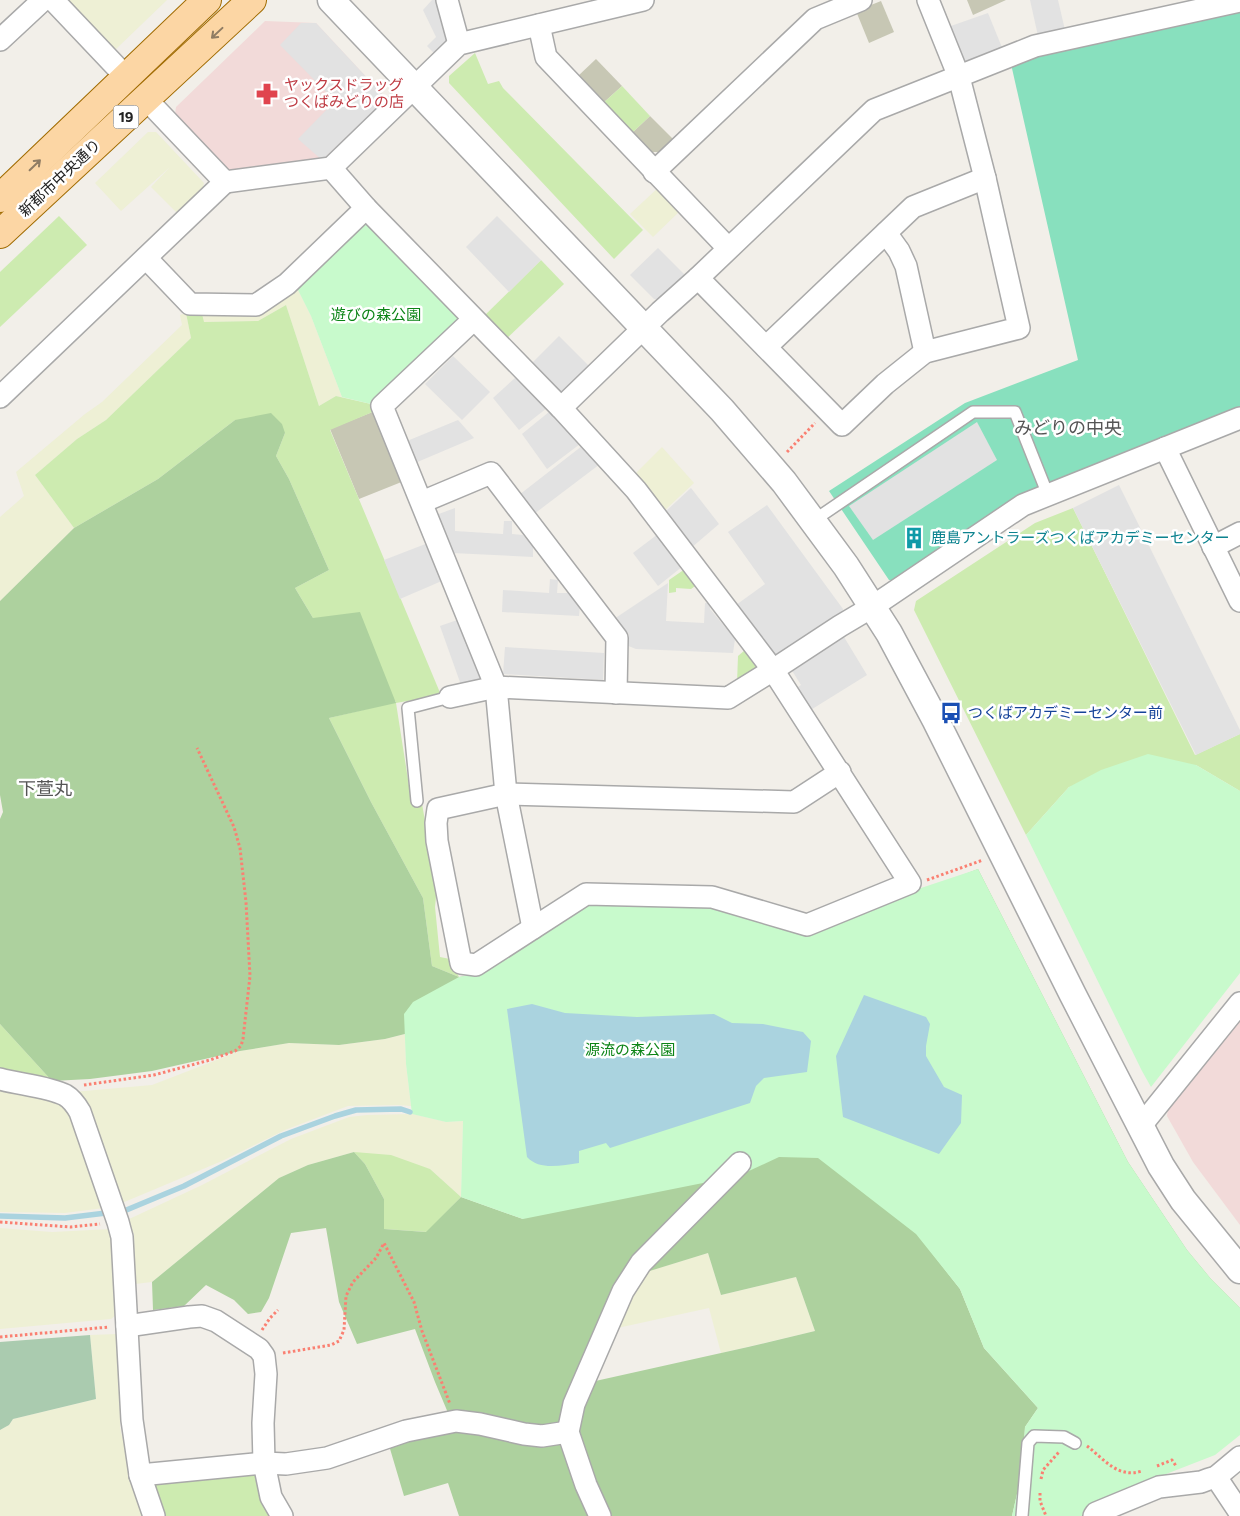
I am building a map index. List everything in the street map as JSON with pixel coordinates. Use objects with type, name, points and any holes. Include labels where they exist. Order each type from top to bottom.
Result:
[{"type":"main road","name":"新都市中央通り","points":[[0,198],[207,0]]},
{"type":"main road","name":"新都市中央通り","points":[[0,234],[252,0]]},
{"type":"street","points":[[0,40],[43,0]]},
{"type":"street","points":[[53,0],[126,77]]},
{"type":"street","points":[[331,0],[644,328],[755,448],[784,482],[846,566],[900,654],[936,721],[1072,995],[1161,1166],[1183,1200],[1240,1270]]},
{"type":"street","points":[[448,0],[459,44]]},
{"type":"street","points":[[0,397],[225,182],[331,168],[459,44],[539,25],[587,7],[644,0]]},
{"type":"street","points":[[654,172],[815,19],[861,0]]},
{"type":"street","points":[[698,278],[842,426],[886,384],[925,352],[1019,328],[959,77],[928,0]]},
{"type":"street","points":[[561,408],[874,110],[1035,46],[1240,1]]},
{"type":"street","points":[[539,25],[546,57],[728,248]]},
{"type":"street","points":[[146,99],[225,182]]},
{"type":"street","points":[[331,168],[366,208],[561,408],[636,490],[773,670],[840,772],[910,883],[807,925],[712,897],[586,894],[476,965],[461,963],[437,841],[436,823],[438,809],[506,794],[794,802],[840,772]]},
{"type":"street","points":[[766,347],[913,207],[984,178]]},
{"type":"street","points":[[146,258],[190,304],[256,305],[287,284],[366,208]]},
{"type":"street","points":[[886,233],[899,251],[906,266],[925,352]]},
{"type":"street","points":[[474,320],[382,406],[496,687],[506,794],[533,928]]},
{"type":"street","points":[[450,697],[496,687],[728,698],[872,607],[1023,505],[1240,418]]},
{"type":"street","points":[[1165,448],[1240,602]]},
{"type":"street","points":[[422,502],[491,473],[617,638],[616,693]]},
{"type":"street","points":[[1213,547],[1240,533]]},
{"type":"street","points":[[1140,1127],[1240,1004]]},
{"type":"street","points":[[0,1079],[52,1090],[73,1101],[80,1112],[122,1237],[132,1420],[140,1475],[154,1516]]},
{"type":"street","points":[[600,1516],[583,1476],[568,1432],[574,1404],[623,1291],[641,1263],[740,1163]]},
{"type":"street","points":[[127,1326],[202,1316],[216,1321],[259,1351],[266,1374],[263,1423],[264,1463],[271,1497],[282,1516]]},
{"type":"street","points":[[140,1475],[264,1463],[286,1464],[327,1458],[406,1431],[456,1421],[542,1436],[568,1432]]},
{"type":"street","points":[[1094,1516],[1096,1512],[1160,1486],[1201,1482],[1216,1477],[1240,1457]]},
{"type":"street","points":[[1216,1477],[1240,1513]]},
{"type":"lane","points":[[813,520],[972,412],[1015,412],[1048,495]]},
{"type":"lane","points":[[417,802],[408,708],[450,697]]},
{"type":"lane","points":[[1022,1516],[1028,1443],[1034,1436],[1064,1438],[1075,1443]]},
{"type":"path","points":[[786,452],[827,410]]},
{"type":"path","points":[[52,1090],[154,1075],[210,1060],[235,1051],[241,1046],[250,976],[246,902],[240,848],[234,827],[197,748]]},
{"type":"path","points":[[910,883],[918,883],[985,860]]},
{"type":"path","points":[[0,1222],[71,1227],[118,1222]]},
{"type":"path","points":[[278,1310],[261,1331],[259,1351],[331,1346],[339,1341],[344,1330],[346,1296],[353,1282],[376,1258],[384,1243],[414,1302],[422,1332],[456,1421]]},
{"type":"path","points":[[0,1337],[127,1326]]},
{"type":"path","points":[[1040,1484],[1043,1470],[1057,1453],[1079,1442],[1085,1444],[1104,1462],[1121,1471],[1130,1474],[1145,1470]]},
{"type":"path","points":[[1152,1468],[1172,1460],[1178,1471]]},
{"type":"path","points":[[1040,1492],[1040,1501],[1046,1516]]},
{"type":"shaded area","points":[[68,0],[167,0],[115,50]]},
{"type":"shaded area","points":[[432,0],[438,0],[448,38],[445,46],[436,55],[427,46],[436,37],[423,10]]},
{"type":"shaded area","points":[[967,0],[1006,0],[973,15]]},
{"type":"shaded area","points":[[1030,0],[1058,0],[1065,30],[1038,36]]},
{"type":"shaded area","points":[[881,1],[894,32],[869,43],[856,11]]},
{"type":"shaded area","points":[[988,13],[1003,50],[968,63],[961,60],[948,27]]},
{"type":"shaded area","points":[[265,21],[316,23],[384,96],[383,102],[322,160],[236,173],[225,170],[175,114],[176,107]]},
{"type":"shaded area","points":[[301,23],[316,23],[384,96],[383,102],[322,160],[298,139],[335,101],[280,45]]},
{"type":"shaded area","points":[[596,59],[622,86],[602,104],[577,77]]},
{"type":"shaded area","points":[[650,116],[675,141],[661,152],[647,152],[631,134]]},
{"type":"shaded area","points":[[148,132],[156,132],[204,183],[202,191],[178,214],[151,187],[170,167],[121,211],[95,183]]},
{"type":"shaded area","points":[[659,187],[681,210],[653,237],[630,214]]},
{"type":"shaded area","points":[[497,216],[541,260],[509,292],[466,247]]},
{"type":"shaded area","points":[[658,248],[686,276],[661,300],[654,299],[630,275]]},
{"type":"shaded area","points":[[296,286],[311,316],[342,397],[336,396],[319,406],[286,305],[258,321],[203,322],[202,314]]},
{"type":"shaded area","points":[[186,313],[191,338],[106,420],[77,439],[35,475],[74,528],[0,601],[0,517],[24,496],[16,472],[102,402],[182,325],[180,315]]},
{"type":"shaded area","points":[[559,336],[590,367],[560,396],[530,365]]},
{"type":"shaded area","points":[[453,356],[490,392],[462,420],[425,384]]},
{"type":"shaded area","points":[[516,377],[547,408],[519,430],[493,398]]},
{"type":"shaded area","points":[[375,411],[404,481],[359,499],[330,429]]},
{"type":"shaded area","points":[[549,412],[580,444],[547,469],[522,434]]},
{"type":"shaded area","points":[[458,420],[474,438],[415,463],[407,441]]},
{"type":"shaded area","points":[[977,422],[997,460],[873,540],[849,506]]},
{"type":"shaded area","points":[[582,446],[600,464],[534,514],[519,495]]},
{"type":"shaded area","points":[[662,447],[694,483],[664,511],[635,474]]},
{"type":"shaded area","points":[[1119,485],[1240,730],[1240,734],[1196,755],[1073,508]]},
{"type":"shaded area","points":[[691,488],[719,524],[691,548],[664,513]]},
{"type":"shaded area","points":[[767,505],[843,609],[842,616],[780,657],[772,655],[736,605],[765,584],[728,532]]},
{"type":"shaded area","points":[[455,508],[455,531],[503,534],[504,521],[512,521],[512,534],[523,535],[533,547],[533,557],[452,553],[436,515]]},
{"type":"shaded area","points":[[658,534],[683,566],[658,586],[633,553]]},
{"type":"shaded area","points":[[428,543],[444,580],[400,599],[384,560]]},
{"type":"shaded area","points":[[550,579],[558,580],[557,593],[569,593],[580,606],[579,616],[502,612],[503,590],[549,593]]},
{"type":"shaded area","points":[[668,583],[666,621],[704,623],[705,603],[710,603],[710,609],[735,639],[733,653],[636,649],[626,645],[629,634],[614,619]]},
{"type":"shaded area","points":[[460,619],[482,675],[478,682],[461,685],[440,626]]},
{"type":"shaded area","points":[[844,637],[867,675],[809,711],[795,689],[801,685],[791,669]]},
{"type":"shaded area","points":[[505,647],[604,653],[603,680],[503,674]]},
{"type":"shaded area","points":[[1240,1018],[1240,1225],[1193,1162],[1167,1116],[1168,1108]]},
{"type":"shaded area","points":[[405,1034],[411,1106],[348,1106],[285,1130],[222,1161],[122,1203],[73,1092],[152,1085],[240,1051],[289,1043],[339,1045],[385,1039]]},
{"type":"shaded area","points":[[0,1087],[58,1103],[70,1114],[104,1208],[65,1213],[0,1212]]},
{"type":"shaded area","points":[[412,1114],[446,1122],[463,1121],[461,1197],[430,1169],[354,1152],[308,1165],[279,1178],[152,1282],[135,1284],[134,1234],[127,1220],[202,1185],[291,1139],[349,1117]]},
{"type":"shaded area","points":[[0,1228],[52,1232],[111,1229],[117,1314],[111,1319],[0,1329]]},
{"type":"shaded area","points":[[708,1253],[721,1295],[796,1277],[815,1331],[721,1353],[709,1308],[613,1329],[639,1274]]},
{"type":"shaded area","points":[[117,1334],[120,1428],[142,1516],[0,1516],[0,1430],[9,1425],[13,1419],[96,1399],[90,1335]]},
{"type":"green space","points":[[1240,9],[1240,410],[1026,496],[897,581],[889,580],[829,491],[965,403],[1078,360],[1011,64],[1036,55]]},
{"type":"green space","points":[[475,53],[488,84],[499,81],[503,88],[643,230],[614,259],[449,83],[449,76]]},
{"type":"green space","points":[[622,86],[650,116],[631,134],[602,104]]},
{"type":"green space","points":[[59,216],[87,245],[0,327],[0,272]]},
{"type":"green space","name":"遊びの森公園","points":[[362,223],[371,223],[459,315],[457,324],[371,404],[342,397],[311,316],[296,286]]},
{"type":"green space","points":[[541,260],[564,284],[505,340],[483,317]]},
{"type":"green space","points":[[286,305],[319,406],[336,396],[371,404],[375,411],[330,430],[441,695],[396,703],[412,805],[422,804],[437,887],[435,907],[440,957],[450,959],[459,977],[432,966],[423,898],[371,802],[329,718],[396,702],[313,618],[295,588],[329,570],[289,479],[276,456],[285,433],[235,420],[158,479],[74,528],[35,475],[77,439],[106,420],[191,338],[186,313],[202,314],[204,322],[258,321]]},
{"type":"green space","points":[[271,413],[282,424],[285,433],[276,456],[289,479],[329,570],[295,588],[313,618],[360,612],[396,703],[329,718],[371,802],[423,898],[432,966],[459,977],[808,935],[978,869],[1128,1162],[1187,1250],[1211,1279],[1240,1308],[917,1234],[960,1289],[984,1348],[1038,1408],[1025,1427],[1022,1472],[1012,1516],[459,1516],[448,1483],[404,1496],[388,1442],[454,1427],[415,1329],[357,1344],[339,1302],[326,1228],[291,1233],[269,1298],[261,1312],[248,1314],[234,1300],[206,1285],[184,1306],[153,1310],[152,1282],[279,1178],[308,1165],[354,1152],[365,1164],[384,1199],[384,1229],[426,1232],[461,1197],[523,1219],[464,1019],[385,1039],[339,1045],[289,1043],[240,1051],[152,1071],[90,1079],[52,1081],[0,1024],[0,819],[3,812],[0,795],[0,601],[74,528],[158,479],[235,420]],"holes":[[[708,1253],[721,1295],[796,1277],[815,1331],[591,1382],[640,1274]]]},
{"type":"green space","points":[[1073,508],[1195,755],[1240,734],[1240,791],[1196,765],[1069,787],[1026,835],[914,610],[916,601],[1035,523]]},
{"type":"green space","points":[[685,569],[698,584],[691,589],[676,588],[676,592],[669,593],[669,580]]},
{"type":"green space","points":[[745,650],[756,663],[756,671],[737,683],[738,656]]},
{"type":"green space","points":[[1148,754],[1196,765],[1240,791],[1240,973],[1151,1087],[1026,835],[1069,787],[1101,770]]},
{"type":"green space","name":"源流の森公園","points":[[978,869],[1128,1162],[1187,1250],[1211,1279],[1240,1308],[1240,1435],[1215,1455],[1089,1504],[1083,1516],[1012,1516],[1022,1472],[1025,1427],[1038,1408],[984,1348],[960,1289],[916,1234],[818,1158],[779,1157],[738,1176],[523,1219],[461,1197],[463,1121],[446,1122],[412,1114],[406,1064],[404,1014],[413,1002],[459,977],[481,973],[589,902],[709,905],[808,935],[912,891]]},
{"type":"green space","points":[[0,1024],[52,1081],[0,1072]]},
{"type":"green space","points":[[354,1152],[391,1155],[430,1169],[461,1197],[427,1232],[384,1229],[384,1199],[365,1164]]},
{"type":"green space","points":[[90,1335],[96,1399],[13,1419],[9,1425],[0,1430],[0,1342]]},
{"type":"green space","points":[[256,1475],[275,1516],[164,1516],[153,1481]]},
{"type":"water","points":[[864,995],[926,1017],[930,1024],[926,1056],[944,1087],[962,1095],[961,1123],[939,1154],[843,1117],[836,1056]]},
{"type":"water","points":[[532,1004],[565,1013],[637,1017],[714,1014],[732,1023],[763,1024],[803,1032],[811,1041],[807,1072],[764,1078],[756,1086],[750,1103],[610,1148],[606,1143],[579,1151],[579,1163],[545,1166],[527,1157],[507,1009]]},
{"type":"waterway","points":[[124,1211],[184,1186],[281,1136],[335,1116],[356,1110],[401,1109],[410,1112]]},
{"type":"waterway","points":[[0,1216],[65,1218],[106,1213]]},
{"type":"place","name":"ヤックスドラッグ つくばみどりの店","points":[[267,94]]},
{"type":"place","name":"鹿島アントラーズつくばアカデミーセンター","points":[[914,538]]},
{"type":"place","name":"つくばアカデミーセンター前","points":[[951,713]]},
{"type":"district","name":"みどりの中央","points":[[1068,428]]},
{"type":"district","name":"下萱丸","points":[[45,789]]}]
